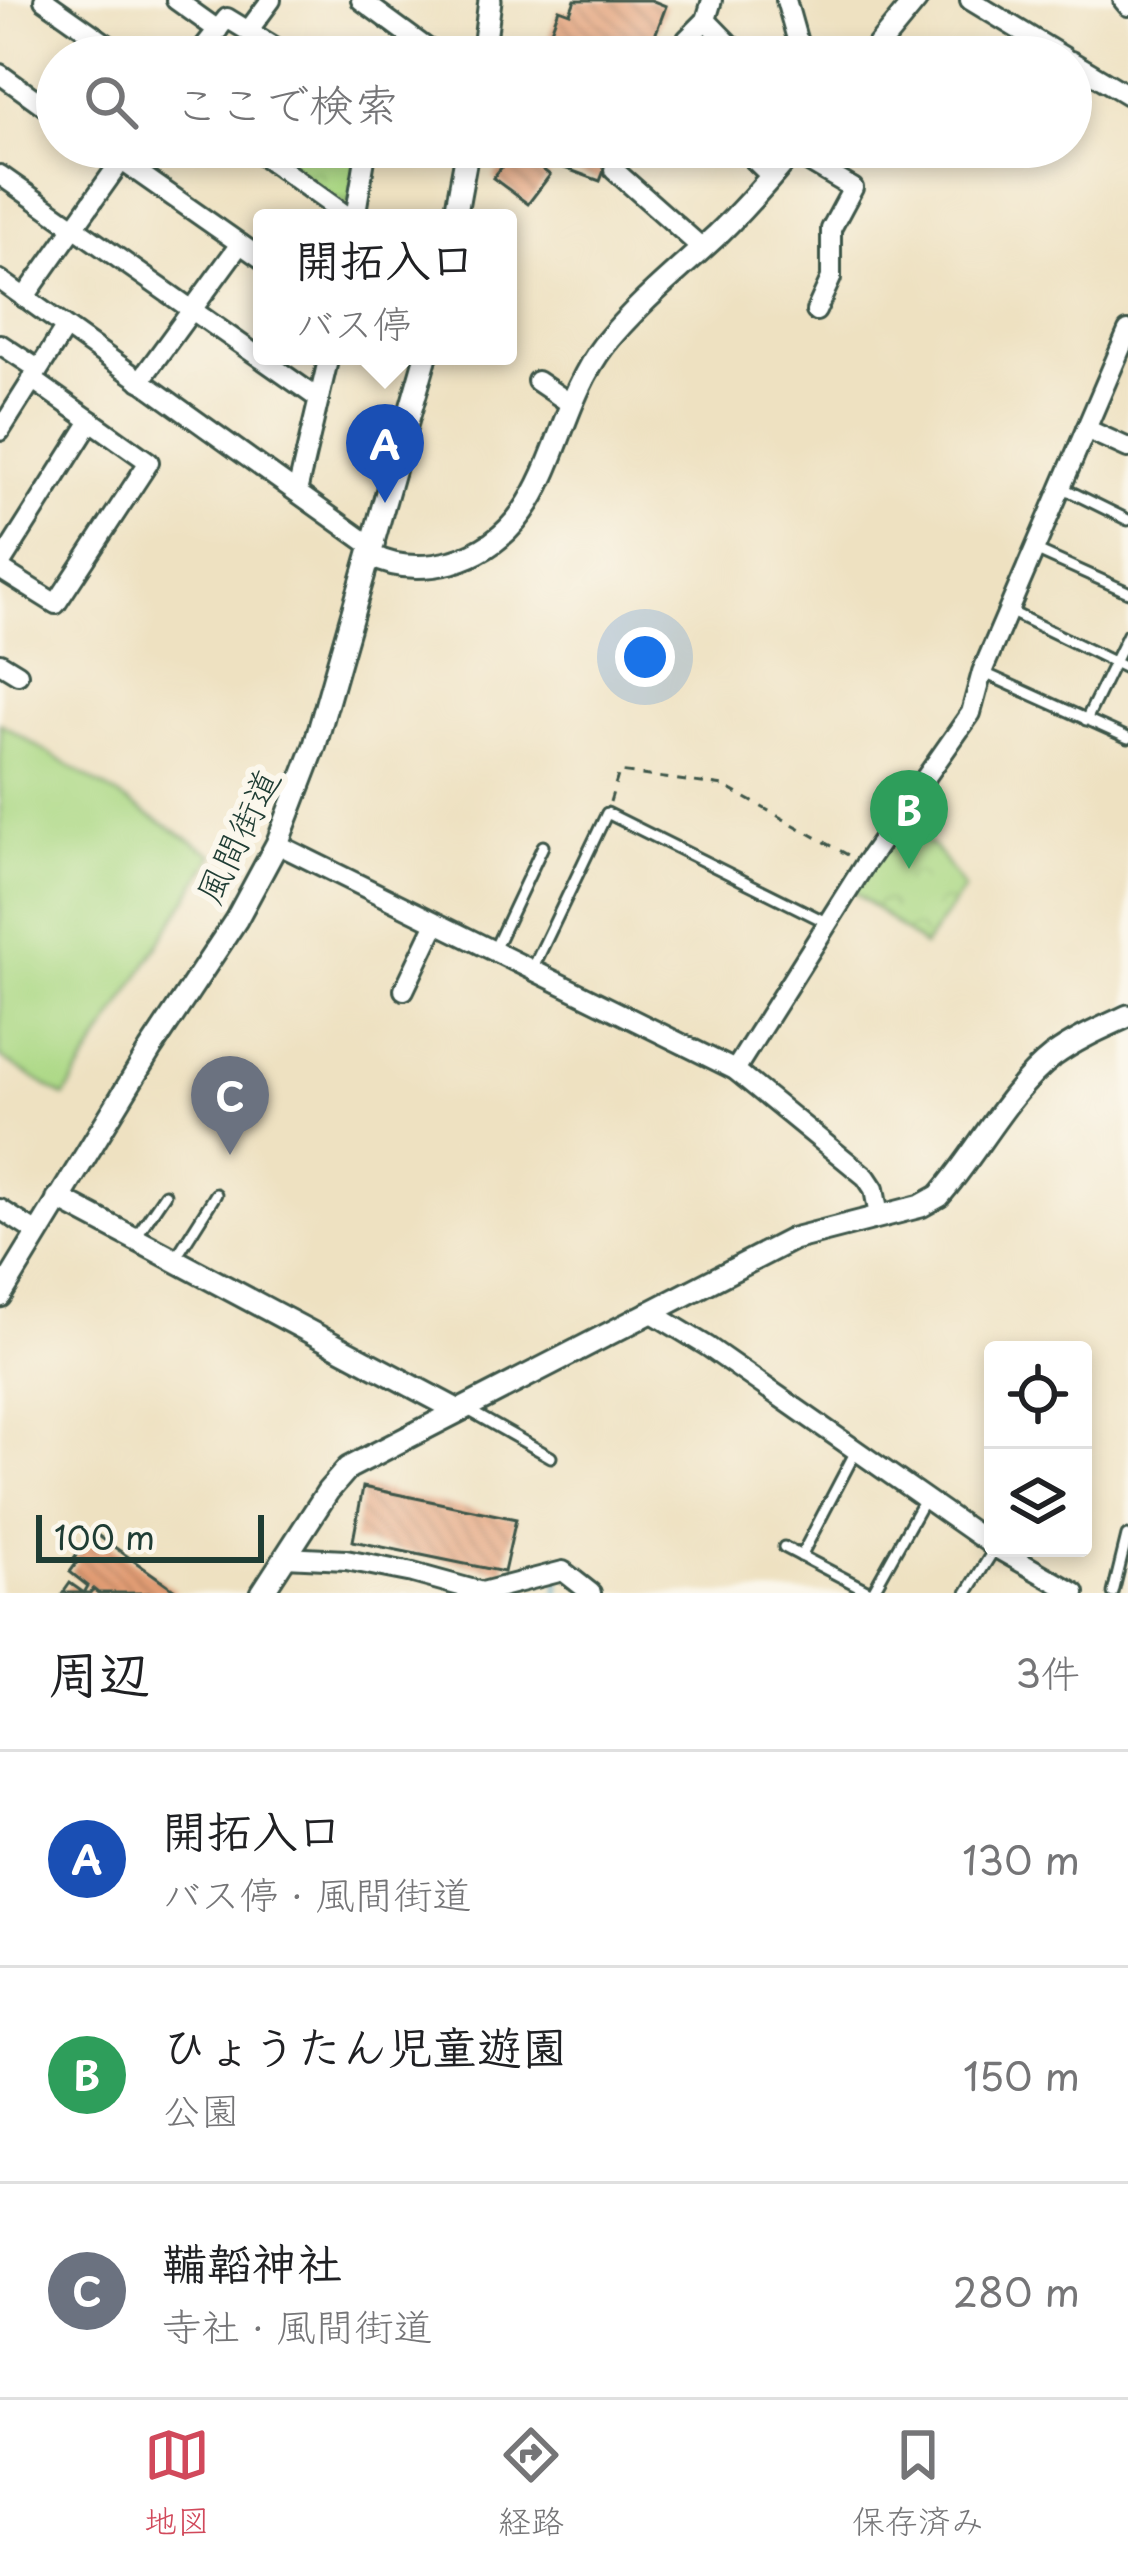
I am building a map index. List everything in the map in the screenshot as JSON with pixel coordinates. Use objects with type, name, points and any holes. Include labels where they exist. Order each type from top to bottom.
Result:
[{"type":"street","points":[[44,0],[95,36]]},
{"type":"street","points":[[248,31],[272,0]]},
{"type":"street","points":[[361,0],[410,36]]},
{"type":"street","points":[[486,36],[490,0]]},
{"type":"street","points":[[786,0],[796,36]]},
{"type":"street","points":[[970,0],[1030,36]]},
{"type":"street","points":[[181,1],[218,30]]},
{"type":"street","points":[[886,36],[914,1]]},
{"type":"street","points":[[689,36],[709,10],[727,36]]},
{"type":"street","points":[[213,36],[226,18],[256,36]]},
{"type":"street","points":[[1092,73],[1128,95]]},
{"type":"street","points":[[0,74],[36,100]]},
{"type":"street","points":[[25,298],[116,168]]},
{"type":"street","points":[[144,168],[253,253]]},
{"type":"street","points":[[281,168],[339,209]]},
{"type":"street","points":[[354,209],[363,168]]},
{"type":"street","points":[[457,209],[464,168]]},
{"type":"street","points":[[763,168],[771,176]]},
{"type":"street","points":[[0,280],[366,542],[386,563],[409,568],[470,556],[492,544],[531,505],[571,404],[601,350],[626,319],[778,168]]},
{"type":"street","points":[[816,311],[831,278],[831,229],[853,188],[823,168]]},
{"type":"street","points":[[614,170],[702,248]]},
{"type":"street","points":[[0,175],[253,353]]},
{"type":"street","points":[[140,381],[240,244]]},
{"type":"street","points":[[0,430],[65,328]]},
{"type":"street","points":[[735,1070],[866,864],[971,713],[982,672],[1128,331]]},
{"type":"street","points":[[0,344],[149,462],[56,604],[0,567],[92,421]]},
{"type":"street","points":[[270,365],[319,399]]},
{"type":"street","points":[[296,492],[327,365]]},
{"type":"street","name":"風間街道","points":[[0,1296],[236,920],[277,844],[315,745],[374,550],[423,365]]},
{"type":"street","points":[[536,380],[571,404]]},
{"type":"street","points":[[1086,429],[1128,448]]},
{"type":"street","points":[[0,663],[18,674]]},
{"type":"street","points":[[277,844],[735,1070],[866,1177],[879,1216]]},
{"type":"street","points":[[404,990],[436,922]]},
{"type":"street","points":[[262,1593],[348,1468],[793,1239],[921,1206],[939,1196],[1050,1058],[1128,1016]]},
{"type":"street","points":[[58,1198],[460,1409]]},
{"type":"street","points":[[0,1209],[37,1232]]},
{"type":"street","points":[[649,1311],[984,1539]]},
{"type":"street","points":[[285,1557],[346,1560],[482,1592],[563,1571],[591,1593]]},
{"type":"street","points":[[1007,1557],[1041,1585],[1075,1593]]},
{"type":"lane","points":[[1061,488],[1128,520]]},
{"type":"lane","points":[[1035,550],[1128,592]]},
{"type":"lane","points":[[1008,611],[1128,669]]},
{"type":"lane","points":[[1086,720],[1128,634]]},
{"type":"lane","points":[[982,672],[1128,739]]},
{"type":"lane","points":[[532,971],[607,813],[828,923]]},
{"type":"lane","points":[[494,952],[543,846]]},
{"type":"lane","points":[[135,1238],[165,1194]]},
{"type":"lane","points":[[175,1259],[216,1194]]},
{"type":"lane","points":[[460,1409],[550,1457]]},
{"type":"lane","points":[[801,1556],[857,1449]]},
{"type":"lane","points":[[784,1547],[872,1593],[925,1498]]},
{"type":"lane","points":[[1113,1593],[1127,1536]]},
{"type":"lane","points":[[968,1593],[989,1557]]},
{"type":"path","points":[[607,813],[620,772],[724,786],[866,864]]},
{"type":"green space","points":[[292,168],[357,168],[347,207]]},
{"type":"green space","points":[[0,723],[214,855],[64,1097],[0,1057]]},
{"type":"green space","points":[[901,822],[936,849],[964,889],[924,946],[853,891]]},
{"type":"building","points":[[575,0],[651,0],[666,6],[655,36],[549,36],[559,9],[570,13]]},
{"type":"building","points":[[501,168],[541,168],[550,175],[528,204],[493,178]]},
{"type":"building","points":[[564,168],[605,168],[600,181]]},
{"type":"building","points":[[363,1487],[516,1519],[504,1572],[353,1541]]},
{"type":"building","points":[[93,1532],[175,1590],[98,1593],[93,1589],[84,1593],[88,1586],[70,1572]]},
{"type":"building","points":[[70,1583],[84,1593],[63,1593]]},
{"type":"waterway","points":[[558,1593],[559,1576]]},
{"type":"place","name":"開拓入口","points":[[385,503]]},
{"type":"place","name":"ひょうたん児童遊園","points":[[909,869]]},
{"type":"place","name":"鞴韜神社","points":[[230,1155]]}]
